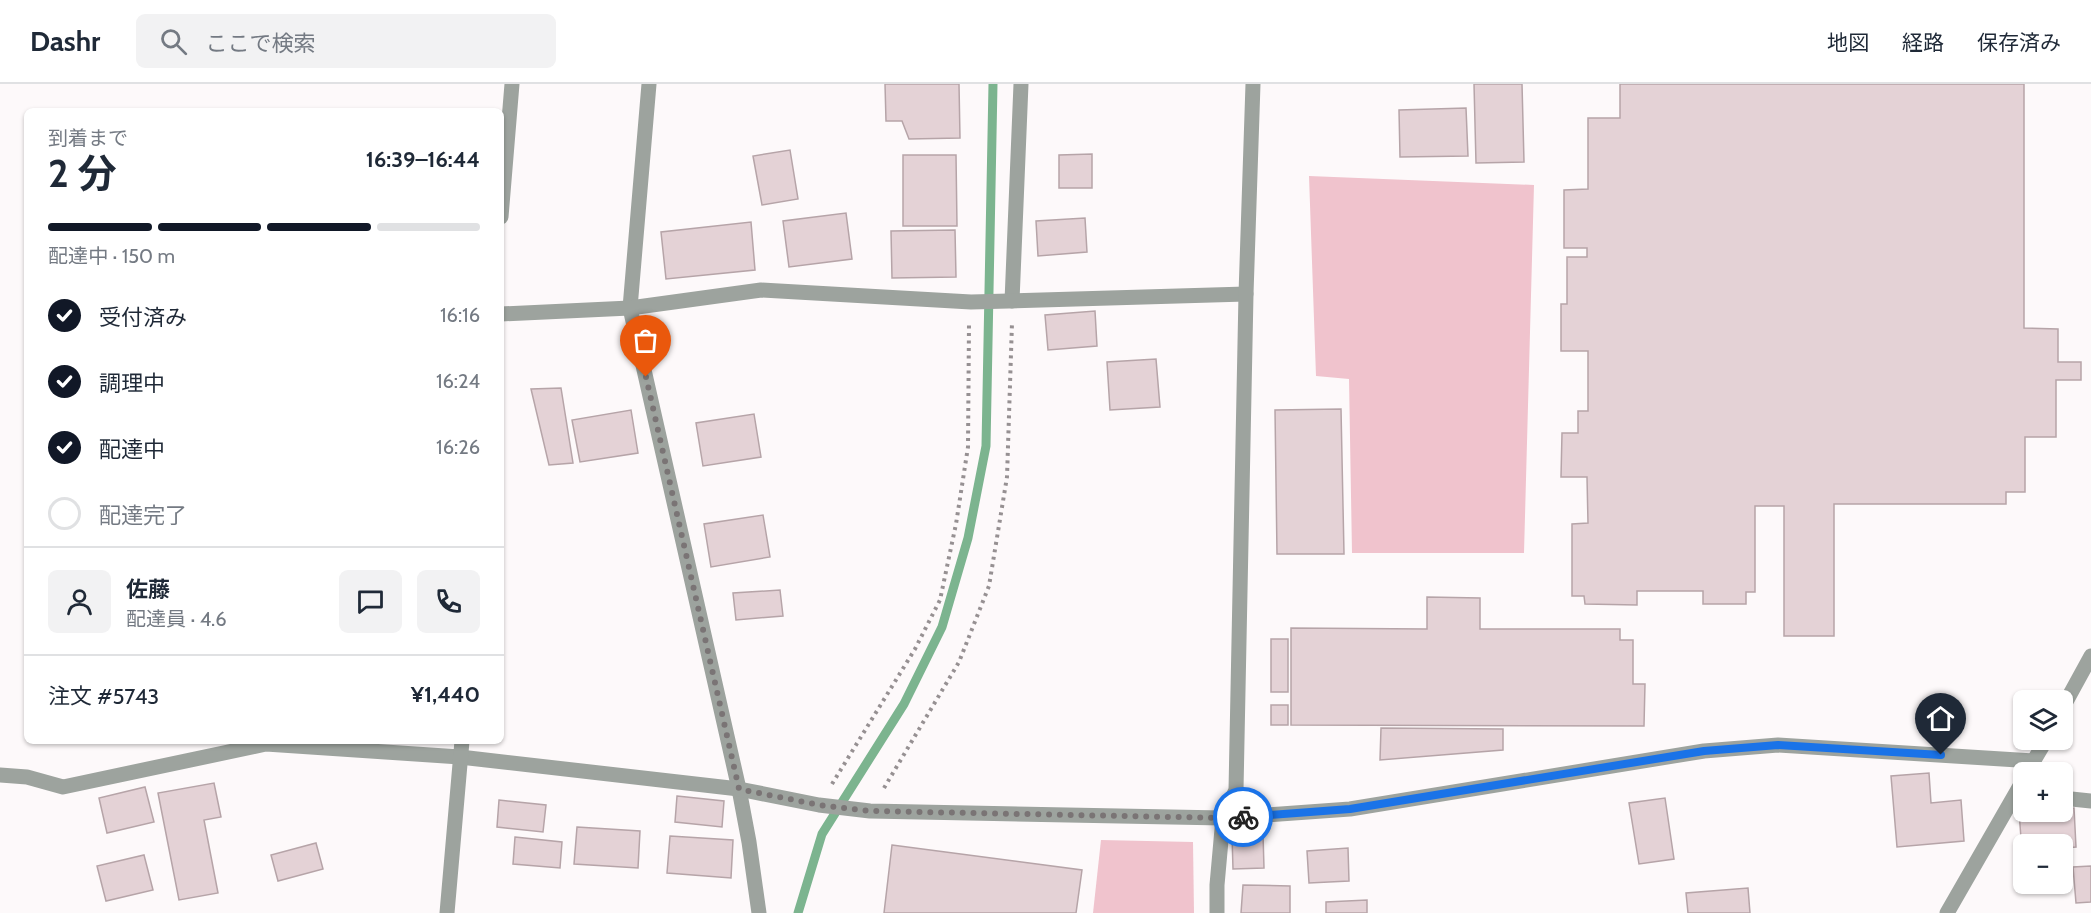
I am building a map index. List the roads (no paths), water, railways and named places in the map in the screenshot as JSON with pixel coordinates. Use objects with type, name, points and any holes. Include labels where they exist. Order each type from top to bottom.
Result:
[{"type":"street","points":[[504,181],[512,84]]},
{"type":"street","points":[[649,84],[630,308],[739,789],[759,913]]},
{"type":"street","points":[[1011,301],[1021,84]]},
{"type":"street","points":[[1217,913],[1223,818],[1236,790],[1246,294],[1253,84]]},
{"type":"street","points":[[504,314],[630,308],[761,290],[970,302],[1246,294]]},
{"type":"street","points":[[2072,690],[2091,656]]},
{"type":"street","points":[[0,775],[27,777],[63,787],[261,744]]},
{"type":"street","points":[[280,744],[460,757],[739,789],[820,805],[865,810],[1223,818],[1350,809],[1704,751],[1778,745],[2013,765]]},
{"type":"street","points":[[447,913],[462,744]]},
{"type":"street","points":[[2073,799],[2091,801]]},
{"type":"street","points":[[1947,913],[2013,802]]},
{"type":"waterway","points":[[798,913],[822,834],[904,704],[942,627],[968,538],[986,446],[993,84]]}]
